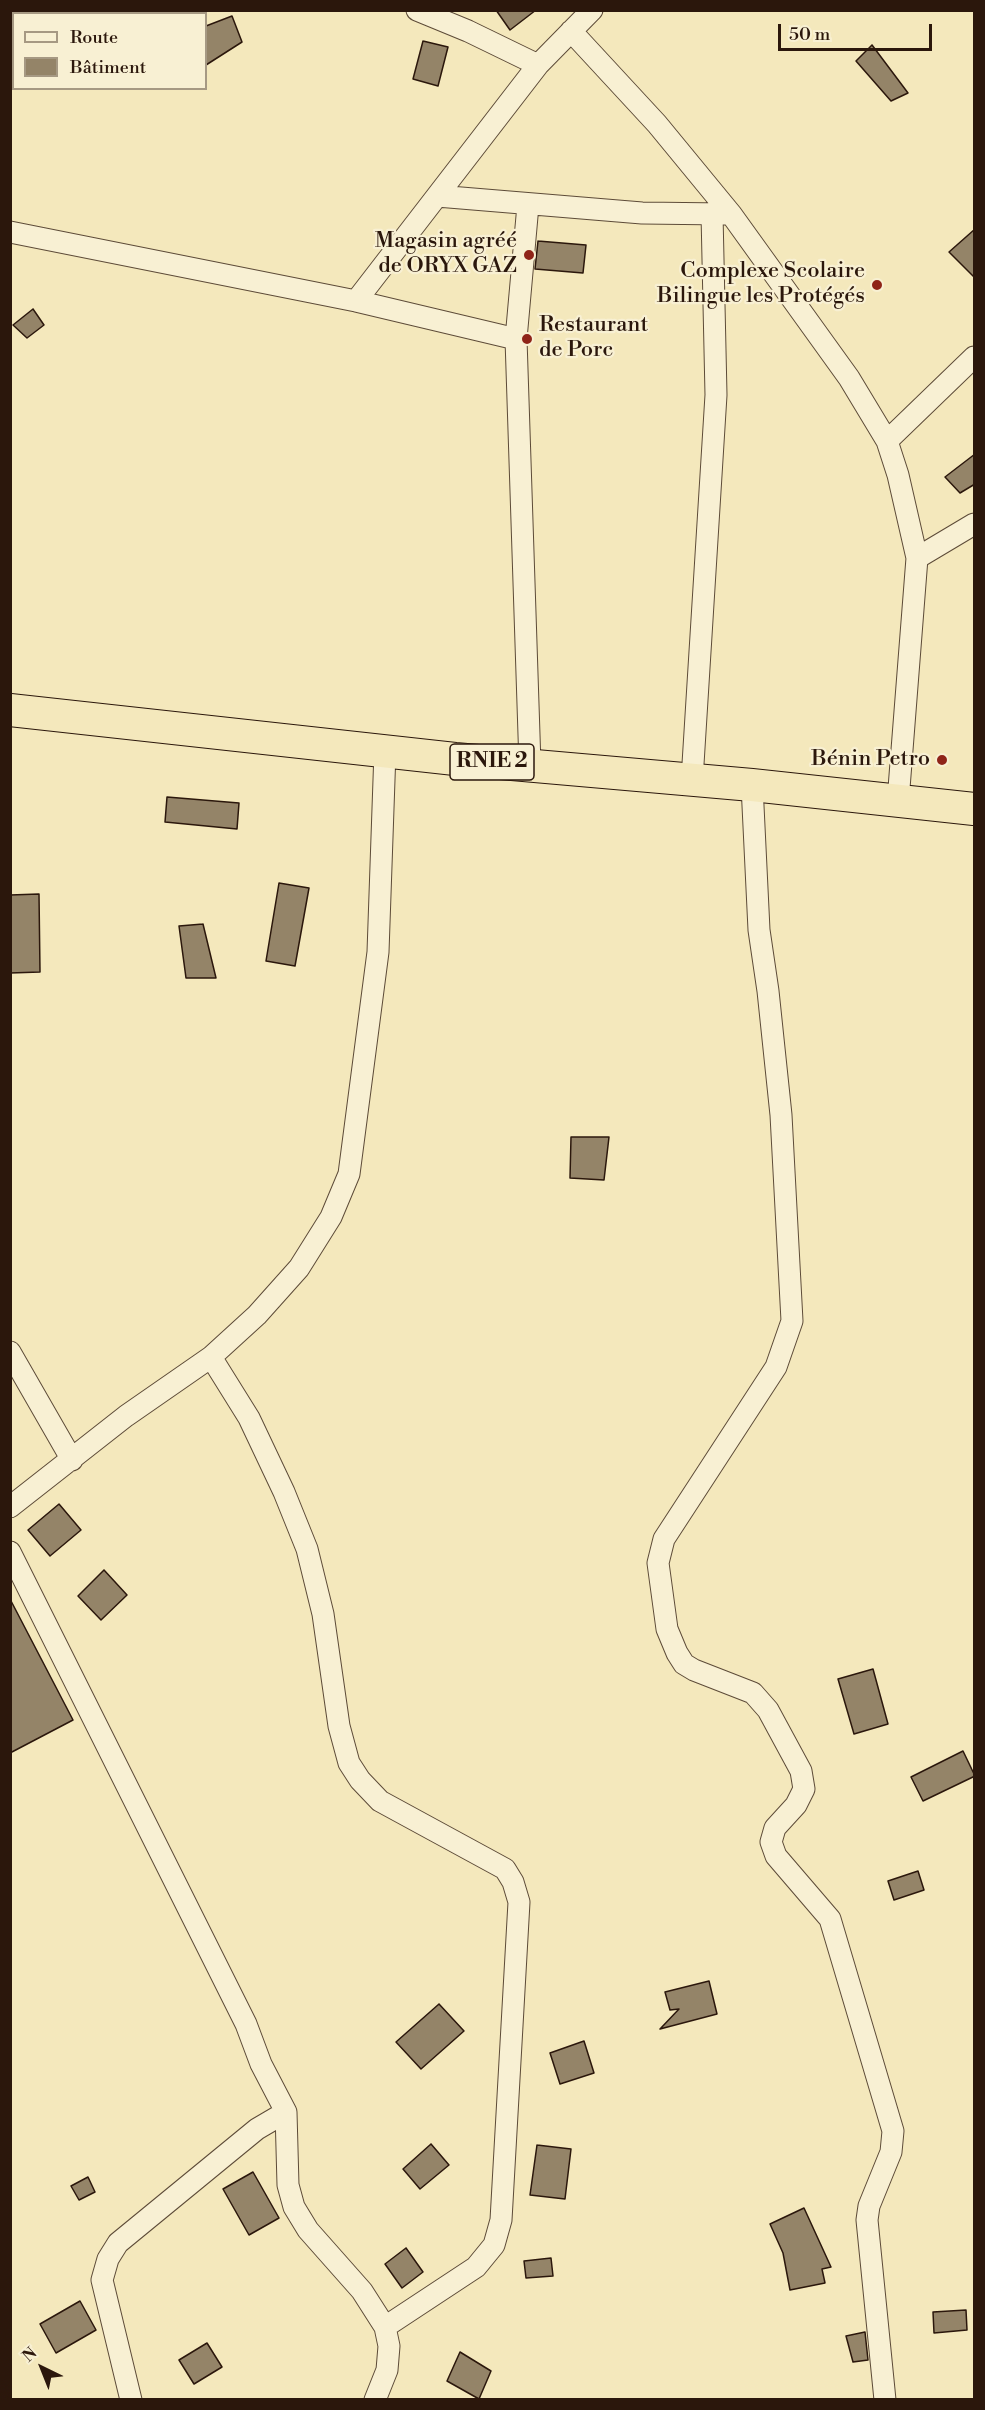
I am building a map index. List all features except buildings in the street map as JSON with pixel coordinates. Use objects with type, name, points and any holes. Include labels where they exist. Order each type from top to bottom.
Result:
[{"type":"highway","name":"RNIE 2","points":[[10,710],[384,751],[752,785],[975,809]]},
{"type":"street","points":[[417,10],[468,31],[538,65]]},
{"type":"street","points":[[356,301],[538,65],[592,10]]},
{"type":"street","points":[[571,31],[663,132],[722,214],[849,378],[887,441],[898,475],[917,558],[898,801]]},
{"type":"street","points":[[438,196],[642,213],[722,214]]},
{"type":"street","points":[[528,205],[516,339],[530,765]]},
{"type":"street","points":[[692,780],[716,395],[722,214]]},
{"type":"street","points":[[10,232],[356,301],[516,339]]},
{"type":"street","points":[[887,441],[975,357]]},
{"type":"street","points":[[917,558],[975,524]]},
{"type":"street","points":[[10,1507],[126,1416],[211,1357],[257,1315],[299,1268],[331,1217],[348,1174],[378,952],[384,751]]},
{"type":"street","points":[[752,785],[758,918],[781,1115],[792,1321],[776,1367],[664,1539],[658,1563],[668,1629],[684,1664],[753,1693],[768,1710],[801,1771],[804,1789],[796,1805],[775,1828],[771,1842],[776,1856],[830,1919],[893,2131],[891,2152],[868,2206],[867,2220],[885,2400]]},
{"type":"street","points":[[10,1352],[72,1460]]},
{"type":"street","points":[[211,1357],[249,1418],[284,1492],[307,1549],[323,1614],[339,1726],[349,1763],[360,1780],[380,1801],[505,1869],[513,1882],[519,1902],[501,2220],[494,2245],[476,2267],[385,2327]]},
{"type":"street","points":[[10,1552],[246,2024],[261,2064],[286,2112],[288,2185],[294,2206],[308,2230],[362,2291],[385,2327],[389,2346],[387,2370],[375,2400]]},
{"type":"street","points":[[131,2400],[102,2280],[108,2259],[118,2243],[257,2130],[286,2112]]},
{"type":"place","name":"Magasin agréé de ORYX GAZ","points":[[529,255]]},
{"type":"place","name":"Complexe Scolaire Bilingue les Protégés","points":[[877,285]]},
{"type":"place","name":"Restaurant de Porc","points":[[527,339]]},
{"type":"place","name":"Bénin Petro","points":[[942,760]]}]
